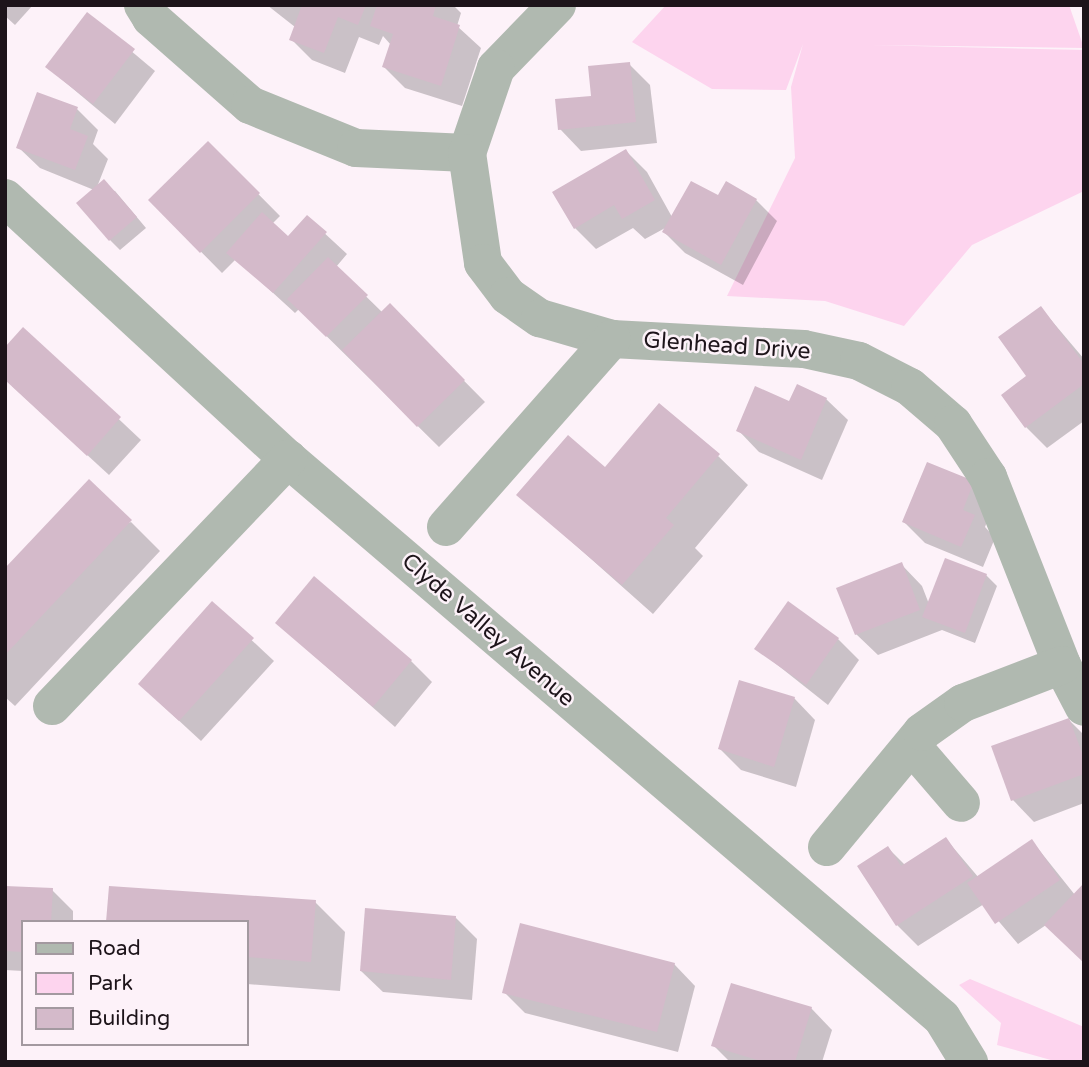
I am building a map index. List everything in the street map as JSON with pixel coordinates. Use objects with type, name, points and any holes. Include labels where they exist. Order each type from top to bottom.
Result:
[{"type":"street","points":[[143,5],[151,18],[250,105],[356,148],[467,153]]},
{"type":"street","name":"Glenhead Drive","points":[[557,5],[496,68],[467,153],[483,263],[508,296],[540,318],[612,339],[804,349],[859,361],[910,387],[953,424],[988,477],[1062,665],[1084,707]]},
{"type":"street","name":"Clyde Valley Avenue","points":[[5,198],[288,458],[942,1018],[969,1062]]},
{"type":"street","points":[[446,527],[612,339]]},
{"type":"street","points":[[52,706],[288,458]]},
{"type":"street","points":[[827,847],[922,732],[963,703],[1062,665]]},
{"type":"street","points":[[912,746],[961,803]]},
{"type":"green space","points":[[666,5],[1069,5],[1084,48],[871,45],[1084,50],[1084,191],[972,245],[904,326],[825,301],[727,296],[795,158],[791,87],[803,44],[786,90],[712,89],[632,42]]},
{"type":"green space","points":[[970,979],[1084,1027],[1084,1062],[1058,1062],[997,1045],[1001,1023],[959,985]]},
{"type":"building","points":[[302,5],[366,5],[358,25],[338,17],[324,53],[289,40]]},
{"type":"building","points":[[377,5],[436,5],[433,16],[460,25],[441,86],[382,67],[393,34],[370,26]]},
{"type":"building","points":[[87,12],[135,49],[93,104],[45,67]]},
{"type":"building","points":[[630,62],[636,122],[558,130],[555,99],[591,96],[588,66]]},
{"type":"building","points":[[37,92],[78,107],[70,129],[88,136],[75,170],[16,148]]},
{"type":"building","points":[[208,141],[260,193],[200,253],[148,200]]},
{"type":"building","points":[[626,149],[655,200],[622,219],[614,205],[574,229],[552,192]]},
{"type":"building","points":[[104,179],[137,217],[109,241],[76,203]]},
{"type":"building","points":[[691,181],[718,195],[726,181],[757,199],[721,265],[662,232]]},
{"type":"building","points":[[262,212],[288,236],[307,215],[327,232],[273,293],[226,253]]},
{"type":"building","points":[[328,257],[368,295],[326,337],[287,299]]},
{"type":"building","points":[[390,303],[465,380],[417,427],[342,350]]},
{"type":"building","points":[[1041,306],[1084,364],[1084,384],[1025,428],[1001,395],[1026,376],[998,337]]},
{"type":"building","points":[[23,327],[121,417],[87,456],[5,380],[5,347]]},
{"type":"building","points":[[797,384],[827,398],[801,460],[736,431],[755,386],[789,401]]},
{"type":"building","points":[[659,403],[720,454],[666,518],[674,525],[622,585],[516,495],[568,435],[605,467]]},
{"type":"building","points":[[927,462],[974,481],[963,510],[975,515],[961,547],[902,522]]},
{"type":"building","points":[[89,479],[132,520],[5,655],[5,568]]},
{"type":"building","points":[[945,558],[987,574],[965,633],[922,617]]},
{"type":"building","points":[[902,562],[920,610],[855,635],[836,588]]},
{"type":"building","points":[[314,576],[412,660],[373,707],[275,623]]},
{"type":"building","points":[[212,601],[254,638],[179,721],[138,684]]},
{"type":"building","points":[[788,601],[839,638],[806,685],[754,649]]},
{"type":"building","points":[[739,680],[795,697],[774,767],[718,749]]},
{"type":"building","points":[[1069,718],[1084,758],[1084,774],[1011,801],[991,746]]},
{"type":"building","points":[[946,837],[973,876],[896,926],[857,866],[888,846],[901,866]]},
{"type":"building","points":[[1032,839],[1060,880],[995,924],[967,883]]},
{"type":"building","points":[[1084,883],[1084,963],[1044,925]]},
{"type":"building","points":[[5,886],[53,888],[51,920],[21,920],[21,952],[5,951]]},
{"type":"building","points":[[109,886],[316,900],[311,962],[248,957],[248,920],[106,920]]},
{"type":"building","points":[[365,908],[456,916],[451,980],[360,971]]},
{"type":"building","points":[[520,923],[675,963],[657,1032],[502,993]]},
{"type":"building","points":[[731,983],[812,1007],[795,1062],[764,1062],[711,1046]]}]
